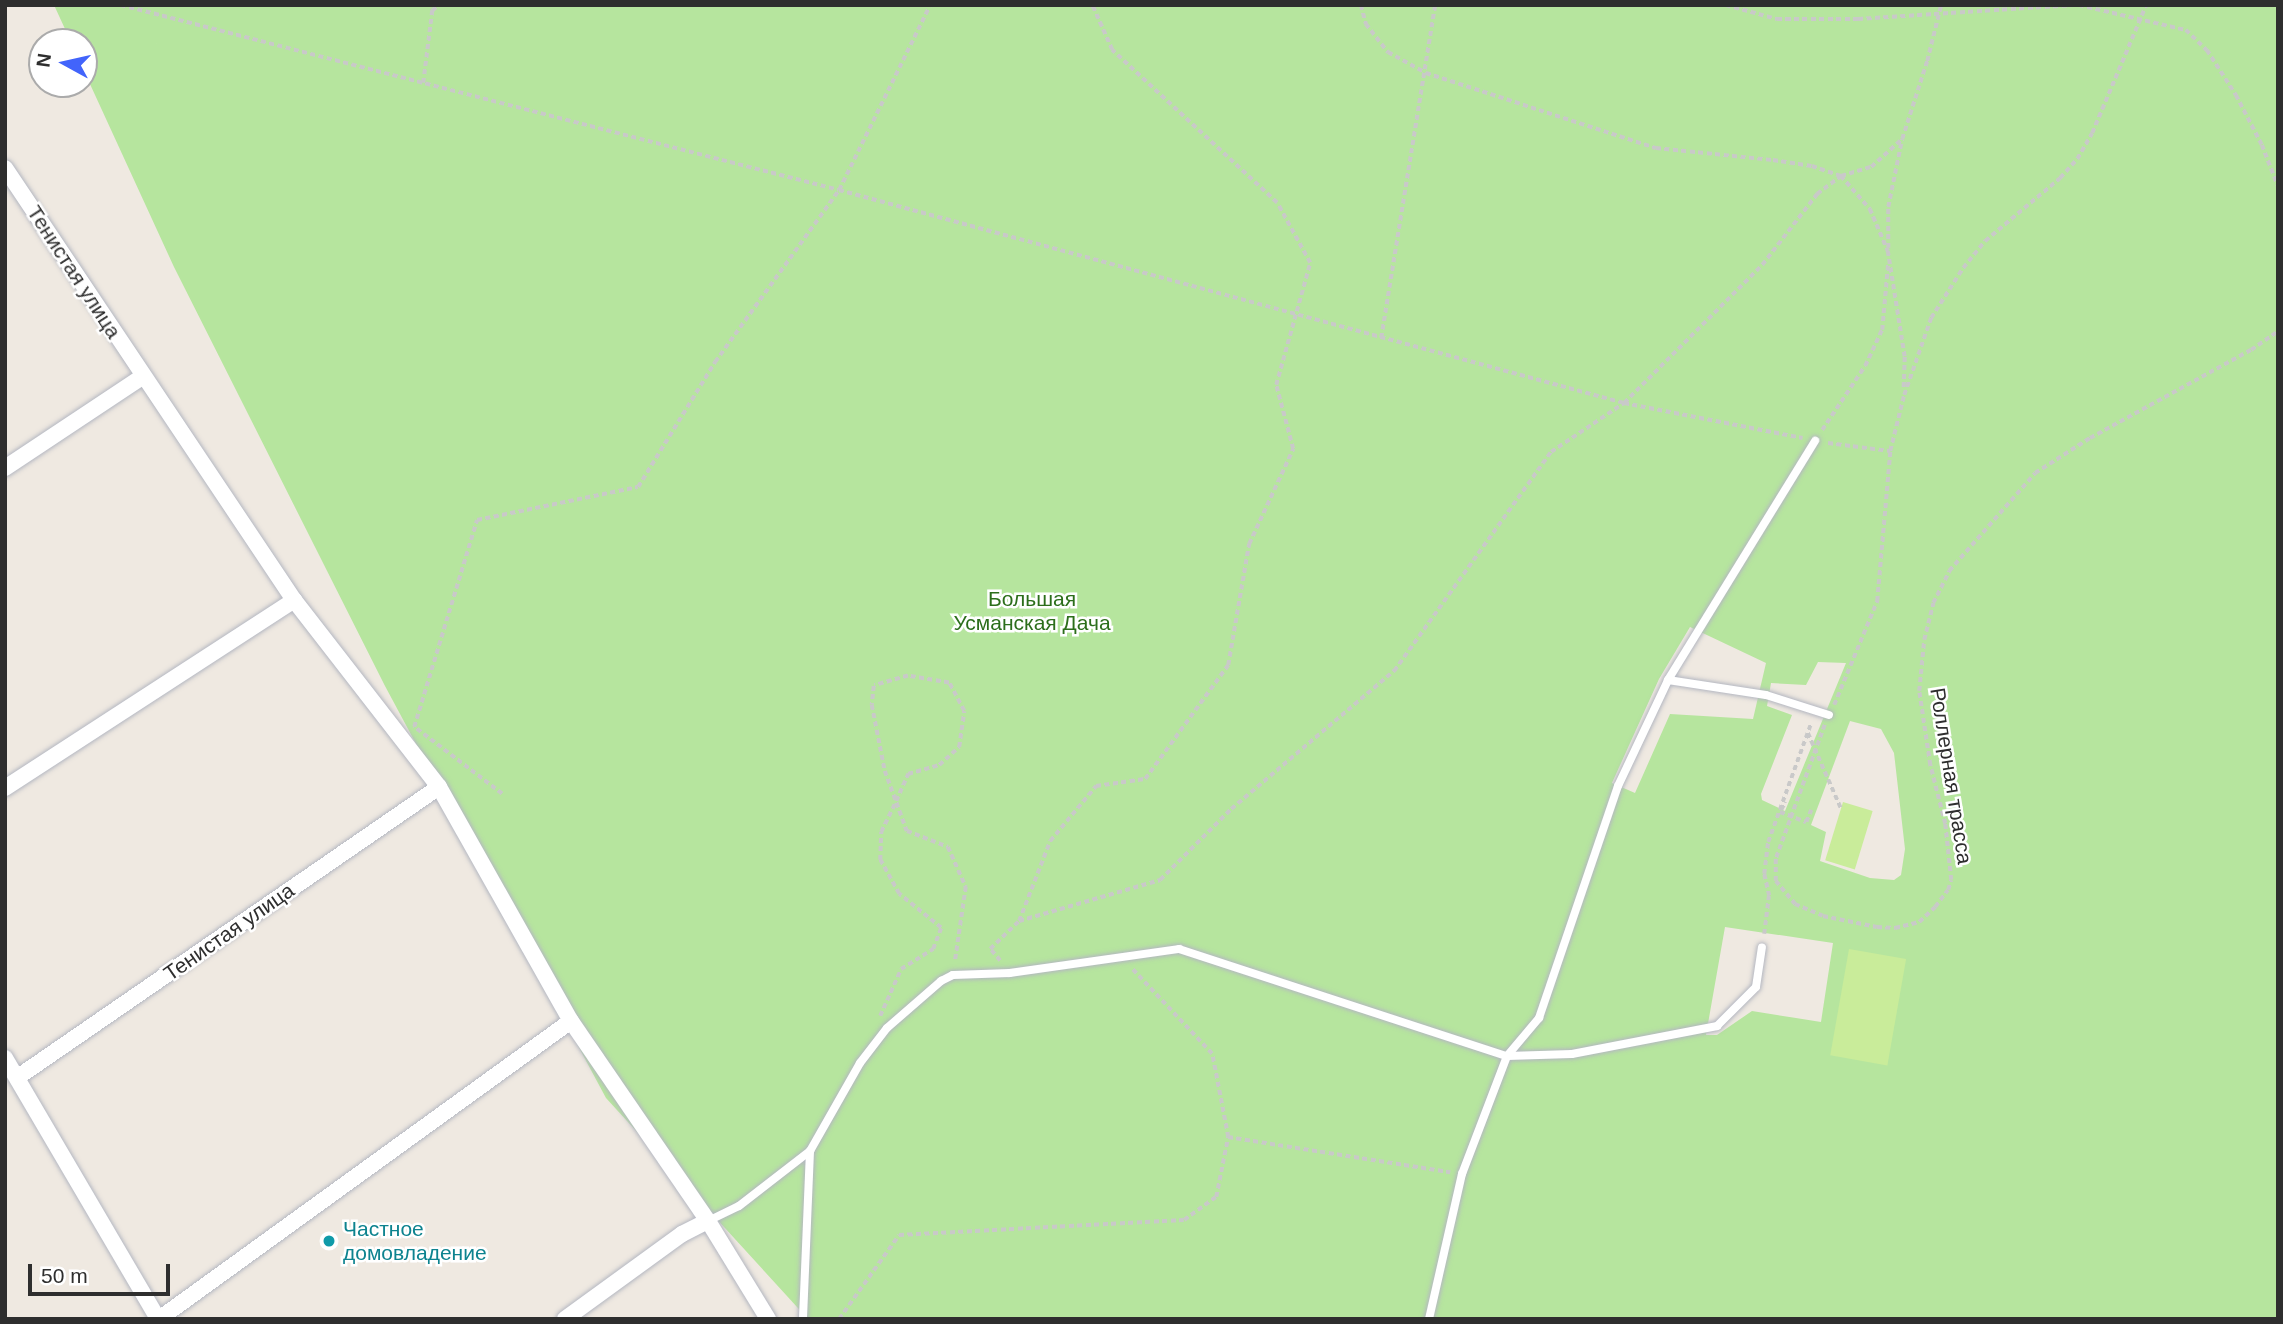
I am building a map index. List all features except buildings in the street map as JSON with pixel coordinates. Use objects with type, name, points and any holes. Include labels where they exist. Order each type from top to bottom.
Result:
[{"type":"street","name":"Тенистая улица","points":[[5,168],[142,377],[295,600],[439,787],[571,1021],[708,1221],[768,1319]]},
{"type":"street","points":[[5,468],[142,377]]},
{"type":"street","points":[[5,788],[295,600]]},
{"type":"street","name":"Тенистая улица","points":[[18,1077],[439,787]]},
{"type":"street","points":[[5,1058],[159,1319],[571,1021]]},
{"type":"street","points":[[565,1319],[682,1234],[708,1221]]},
{"type":"lane","points":[[1429,1319],[1462,1174],[1507,1056],[1539,1018],[1618,786],[1668,680],[1815,441]]},
{"type":"lane","points":[[1668,680],[1766,695],[1829,715]]},
{"type":"lane","points":[[708,1221],[739,1206],[810,1152],[860,1063],[887,1028],[941,981],[953,975],[1010,973],[1161,950],[1188,950],[1507,1056],[1572,1054],[1717,1026],[1756,986],[1762,947]]},
{"type":"lane","points":[[803,1319],[810,1152]]},
{"type":"path","points":[[121,5],[839,190],[1625,403],[1815,441],[1890,451]]},
{"type":"path","points":[[423,83],[432,11],[438,5]]},
{"type":"path","points":[[502,794],[414,727],[477,520],[638,487],[715,362],[839,190],[930,5]]},
{"type":"path","points":[[1010,973],[989,949],[1019,921],[1050,841],[1096,786],[1145,779],[1228,665],[1249,544],[1293,449],[1276,385],[1298,316],[1310,263],[1277,203],[1112,50],[1093,5]]},
{"type":"path","points":[[1361,5],[1366,24],[1388,52],[1426,73],[1656,149],[1773,160],[1812,166],[1841,176],[1870,209],[1888,251],[1905,358],[1904,396]]},
{"type":"path","points":[[1381,339],[1436,5]]},
{"type":"path","points":[[1726,5],[1777,19],[1858,19],[2072,5]]},
{"type":"path","points":[[1815,441],[1865,366],[1882,330],[1888,251],[1888,207],[1902,139],[1941,5]]},
{"type":"path","points":[[2079,5],[2186,30],[2207,50],[2236,95],[2278,186]]},
{"type":"path","points":[[1904,396],[1931,318],[1963,268],[1985,241],[2060,178],[2077,159],[2092,134],[2146,5]]},
{"type":"path","points":[[1019,921],[1160,880],[1231,809],[1394,671],[1551,452],[1625,403],[1656,368],[1762,265],[1817,194],[1841,176],[1871,167],[1902,139]]},
{"type":"path","name":"Роллерная трасса","points":[[1904,396],[1890,451],[1877,601],[1815,747],[1776,859],[1776,881],[1780,889],[1807,911],[1850,923],[1895,928],[1928,915],[1948,890],[1952,867],[1930,765],[1919,691],[1920,669],[1933,603],[1949,571],[2035,473],[2090,438],[2251,351],[2278,331]]},
{"type":"path","points":[[875,1027],[901,969],[933,949],[942,928],[899,894],[880,860],[881,832],[897,801],[908,774],[939,765],[959,747],[964,711],[948,683],[908,676],[874,686],[872,705],[886,771],[897,801],[908,831],[948,847],[966,887],[953,975]]},
{"type":"path","points":[[1762,947],[1769,896],[1764,874],[1768,842],[1815,711]]},
{"type":"path","points":[[1808,731],[1841,807]]},
{"type":"path","points":[[1785,802],[1780,812],[1806,822],[1811,810]]},
{"type":"path","points":[[839,1319],[899,1235],[1184,1220],[1216,1197],[1228,1137],[1212,1054],[1119,957]]},
{"type":"path","points":[[1228,1137],[1462,1174]]},
{"type":"green space","name":"Большая Усманская Дача","points":[[54,5],[2278,5],[2278,1319],[808,1319],[606,1098],[385,686],[174,267],[96,98],[98,28],[65,28]],"holes":[[[1690,627],[1766,663],[1753,719],[1670,714],[1635,793],[1612,783],[1659,679]],[[1818,662],[1846,663],[1785,811],[1762,800],[1761,794],[1792,715],[1767,706],[1771,683],[1806,685]],[[1850,721],[1881,729],[1894,753],[1905,849],[1901,875],[1894,880],[1870,878],[1820,861],[1826,832],[1811,825]],[[1725,927],[1833,943],[1821,1022],[1752,1011],[1717,1035],[1706,1035]]]},
{"type":"green space","points":[[1843,802],[1873,811],[1855,869],[1825,860]]},
{"type":"green space","points":[[1849,949],[1906,959],[1887,1065],[1830,1055]]},
{"type":"place","name":"Частное домовладение","points":[[329,1241]]}]
